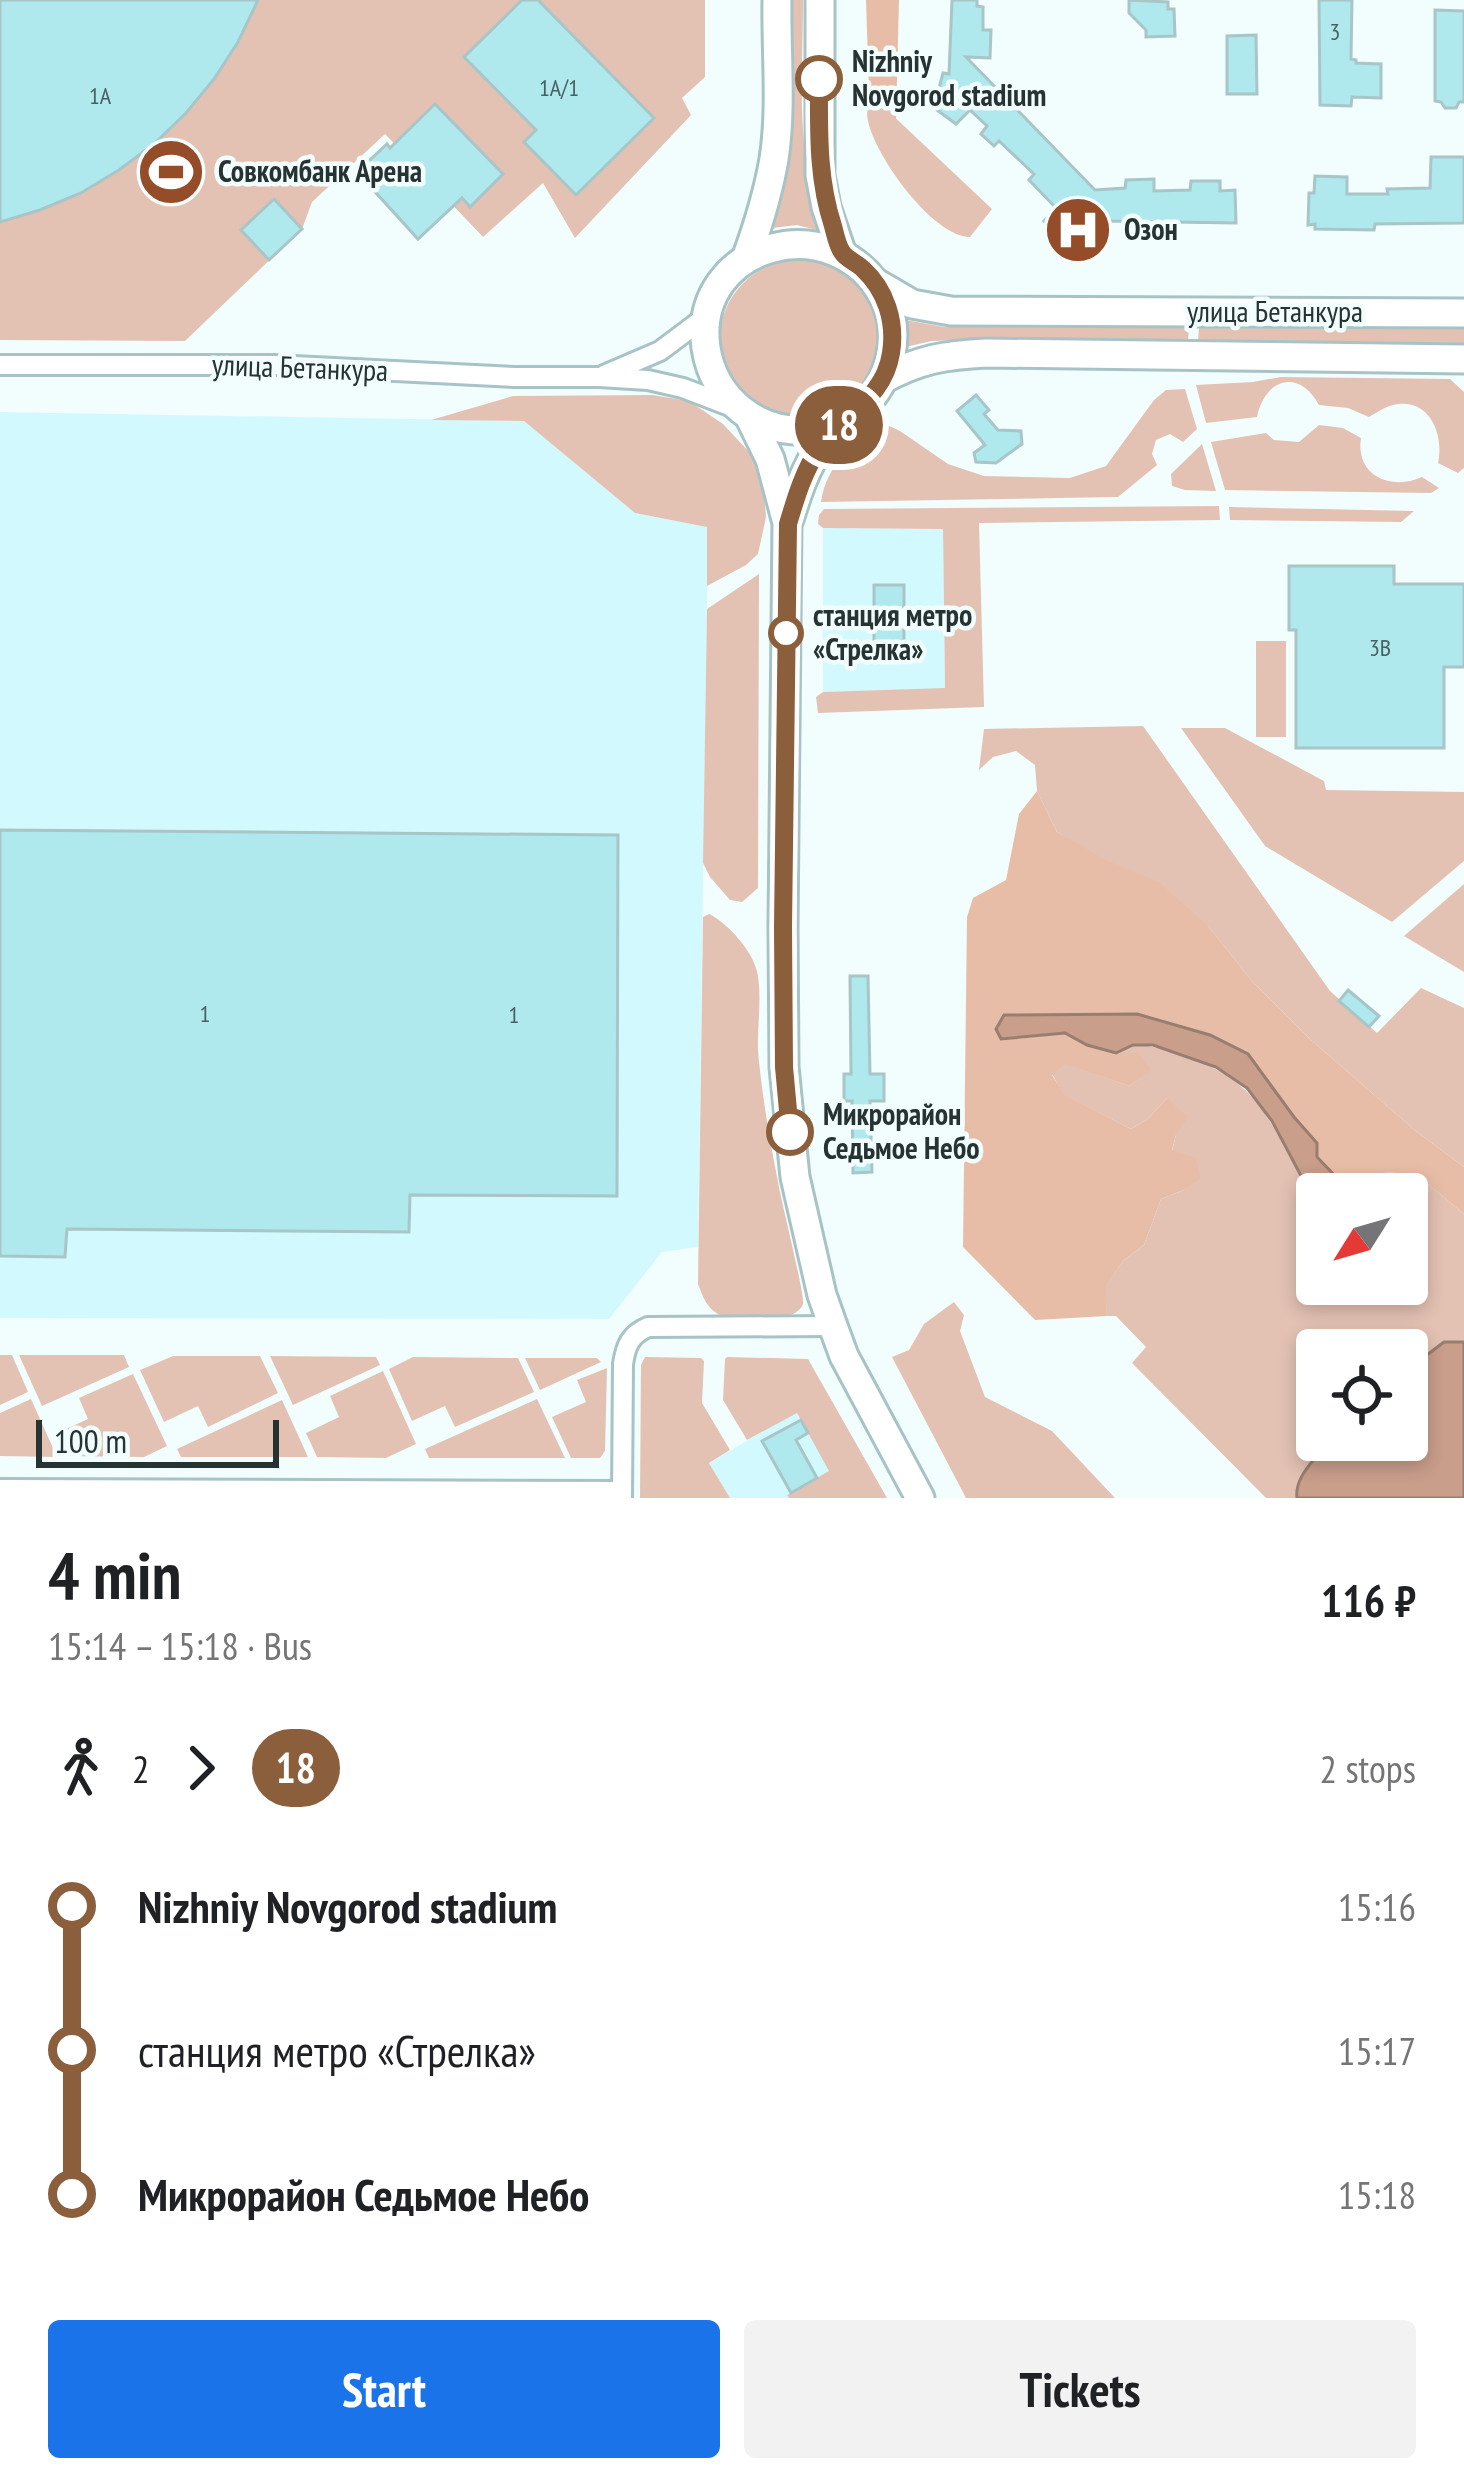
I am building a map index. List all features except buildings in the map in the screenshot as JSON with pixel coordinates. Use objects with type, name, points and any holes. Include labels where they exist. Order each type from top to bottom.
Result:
[{"type":"main road","points":[[746,259],[774,157],[777,0]]},
{"type":"main road","points":[[817,5],[820,175],[842,254]]},
{"type":"main road","points":[[788,524],[821,445],[862,407],[883,379],[893,330],[888,305],[861,266],[819,245],[794,243],[769,248],[729,274],[707,315],[705,341],[710,367],[722,390],[745,414],[770,459],[788,524],[784,1067],[795,1177],[832,1326],[920,1498]]},
{"type":"main road","name":"улица Бетанкура","points":[[876,283],[912,304],[951,310],[1464,313]]},
{"type":"main road","name":"улица Бетанкура","points":[[883,379],[928,359],[987,353],[1464,359]]},
{"type":"main road","points":[[745,414],[781,430],[813,430],[844,420]]},
{"type":"street","name":"улица Бетанкура","points":[[599,376],[660,350],[707,315]]},
{"type":"street","name":"улица Бетанкура","points":[[0,364],[274,365],[599,376],[683,388],[745,414]]},
{"type":"street","points":[[0,1489],[622,1495],[623,1364],[634,1333],[648,1327],[832,1326]]},
{"type":"shaded area","name":"Совкомбанк Арена","points":[[0,0],[705,0],[705,77],[682,98],[691,115],[575,238],[543,183],[483,237],[385,134],[312,202],[302,229],[185,341],[0,340]]},
{"type":"shaded area","points":[[787,0],[803,0],[804,147],[825,232],[797,225],[772,228],[787,144]]},
{"type":"shaded area","points":[[866,0],[899,0],[896,119],[869,93]]},
{"type":"shaded area","points":[[869,93],[992,209],[970,237],[939,224],[894,173],[868,121]]},
{"type":"shaded area","points":[[799,260],[829,266],[855,283],[872,309],[878,339],[872,369],[855,395],[829,412],[799,418],[769,412],[743,395],[726,369],[720,339],[726,309],[743,283],[769,266]]},
{"type":"shaded area","points":[[905,320],[945,327],[1189,328],[1188,341],[959,340],[905,347]]},
{"type":"shaded area","points":[[1199,328],[1464,329],[1464,343],[1198,341]]},
{"type":"shaded area","points":[[1281,377],[1450,379],[1464,392],[1464,468],[1458,473],[1438,463],[1437,431],[1419,408],[1394,405],[1369,417],[1348,408],[1319,405],[1311,393],[1293,382],[1267,393],[1257,417],[1206,423],[1196,385]]},
{"type":"shaded area","points":[[1185,389],[1197,429],[1183,442],[1170,434],[1156,440],[1152,454],[1157,465],[1118,497],[821,502],[842,456],[881,422],[948,464],[984,476],[1070,478],[1106,466],[1154,400],[1166,390]]},
{"type":"shaded area","points":[[652,395],[689,401],[723,424],[751,454],[763,483],[766,517],[758,554],[707,586],[707,527],[635,513],[524,421],[431,420],[513,396]]},
{"type":"shaded area","points":[[0,412],[524,421],[635,513],[708,527],[698,1247],[662,1252],[609,1319],[0,1318]]},
{"type":"shaded area","points":[[1319,425],[1343,428],[1361,438],[1364,462],[1378,477],[1399,482],[1422,477],[1439,488],[1431,493],[1225,490],[1211,442],[1266,433],[1274,440],[1299,442]]},
{"type":"shaded area","points":[[1202,444],[1216,491],[1172,486],[1171,474]]},
{"type":"shaded area","points":[[1219,506],[1220,520],[979,523],[984,707],[818,713],[816,697],[823,692],[945,688],[943,529],[823,528],[818,524],[824,509]]},
{"type":"shaded area","points":[[1229,507],[1414,511],[1401,522],[1230,520]]},
{"type":"shaded area","points":[[823,528],[943,529],[945,689],[823,692]]},
{"type":"shaded area","points":[[759,574],[758,888],[742,902],[730,900],[703,863],[707,609]]},
{"type":"shaded area","points":[[1256,641],[1286,641],[1286,737],[1256,737]]},
{"type":"shaded area","points":[[1143,726],[1330,991],[1377,1033],[1421,988],[1464,1008],[1464,1167],[1311,1040],[1252,981],[1209,927],[1057,832],[1037,791],[1035,765],[1016,751],[993,757],[979,770],[984,729]]},
{"type":"shaded area","points":[[1181,728],[1225,728],[1324,781],[1326,790],[1464,792],[1464,861],[1392,922],[1265,846]]},
{"type":"shaded area","points":[[1037,791],[1057,832],[1160,883],[1209,927],[1252,981],[1311,1040],[1464,1167],[1464,1214],[1428,1184],[1428,1173],[1332,1173],[1317,1157],[1317,1142],[1248,1054],[1137,1014],[1017,1039],[1065,1033],[1116,1053],[1138,1052],[1151,1070],[1129,1086],[1065,1064],[1052,1075],[1065,1095],[1131,1129],[1167,1098],[1188,1117],[1172,1150],[1196,1158],[1201,1178],[1161,1199],[1144,1245],[1123,1261],[1106,1286],[1107,1316],[1035,1320],[963,1247],[967,917],[973,898],[1006,880],[1019,814]]},
{"type":"shaded area","points":[[1464,884],[1464,972],[1404,936]]},
{"type":"shaded area","points":[[709,914],[743,944],[758,977],[764,1102],[803,1297],[798,1311],[777,1319],[718,1314],[698,1284],[703,917]]},
{"type":"shaded area","points":[[1137,1014],[1210,1035],[1248,1054],[1317,1143],[1317,1157],[1332,1173],[1300,1173],[1272,1121],[1247,1088],[1216,1067],[1153,1045],[1133,1045],[1116,1053],[1065,1033],[1001,1039],[996,1029],[1004,1015]]},
{"type":"shaded area","points":[[1133,1045],[1188,1057],[1236,1082],[1258,1104],[1299,1173],[1296,1305],[1428,1305],[1428,1184],[1464,1214],[1464,1342],[1444,1342],[1428,1354],[1428,1329],[1296,1329],[1296,1461],[1313,1461],[1299,1482],[1297,1498],[1266,1498],[1132,1363],[1146,1347],[1116,1316],[1107,1316],[1105,1287],[1123,1261],[1144,1245],[1161,1199],[1184,1190],[1172,1151],[1176,1135],[1167,1098],[1131,1129],[1064,1095],[1052,1074],[1064,1063],[1129,1086],[1150,1070],[1138,1053],[1116,1053]]},
{"type":"shaded area","points":[[954,1302],[964,1315],[960,1331],[985,1397],[1052,1431],[1115,1498],[966,1498],[892,1357],[909,1350],[924,1324]]},
{"type":"shaded area","points":[[1444,1342],[1464,1342],[1464,1498],[1297,1498],[1299,1482],[1313,1461],[1428,1461],[1428,1354]]},
{"type":"shaded area","points":[[0,1355],[12,1355],[28,1392],[0,1405]]},
{"type":"shaded area","points":[[19,1355],[124,1355],[129,1367],[42,1406]]},
{"type":"shaded area","points":[[173,1356],[260,1356],[278,1393],[208,1427],[198,1406],[164,1422],[140,1370]]},
{"type":"shaded area","points":[[270,1356],[376,1357],[380,1365],[293,1405]]},
{"type":"shaded area","points":[[413,1357],[518,1358],[534,1392],[455,1427],[445,1406],[412,1421],[389,1369]]},
{"type":"shaded area","points":[[645,1357],[704,1361],[702,1403],[730,1450],[709,1463],[730,1498],[640,1498],[641,1365]]},
{"type":"shaded area","points":[[727,1357],[808,1359],[887,1498],[789,1498],[787,1495],[829,1471],[797,1413],[747,1440],[723,1400]]},
{"type":"shaded area","points":[[525,1358],[597,1358],[601,1362],[540,1390]]},
{"type":"shaded area","points":[[607,1368],[605,1451],[600,1458],[571,1458],[552,1417],[586,1402],[577,1380]]},
{"type":"shaded area","points":[[383,1371],[416,1444],[386,1458],[317,1457],[306,1433],[339,1417],[330,1396]]},
{"type":"shaded area","points":[[133,1374],[167,1446],[144,1457],[65,1456],[55,1434],[88,1419],[79,1398]]},
{"type":"shaded area","points":[[31,1399],[57,1457],[0,1456],[0,1413]]},
{"type":"shaded area","points":[[537,1399],[565,1458],[429,1458],[425,1449]]},
{"type":"shaded area","points":[[282,1400],[308,1457],[181,1457],[177,1449]]},
{"type":"shaded area","points":[[796,1412],[830,1471],[789,1498],[730,1498],[709,1463]]},
{"type":"bus line","name":"18","points":[[790,1132],[784,1067],[783,927],[788,524],[821,445],[876,392],[891,356],[893,330],[888,305],[876,283],[842,254],[826,207],[820,175],[819,79]]},
{"type":"place","name":"Nizhniy Novgorod stadium","points":[[819,79]]},
{"type":"place","name":"Совкомбанк Арена","points":[[171,172]]},
{"type":"place","name":"Озон","points":[[1078,230]]},
{"type":"place","name":"станция метро «Стрелка»","points":[[786,633]]},
{"type":"place","name":"Микрорайон Седьмое Небо","points":[[790,1132]]}]
